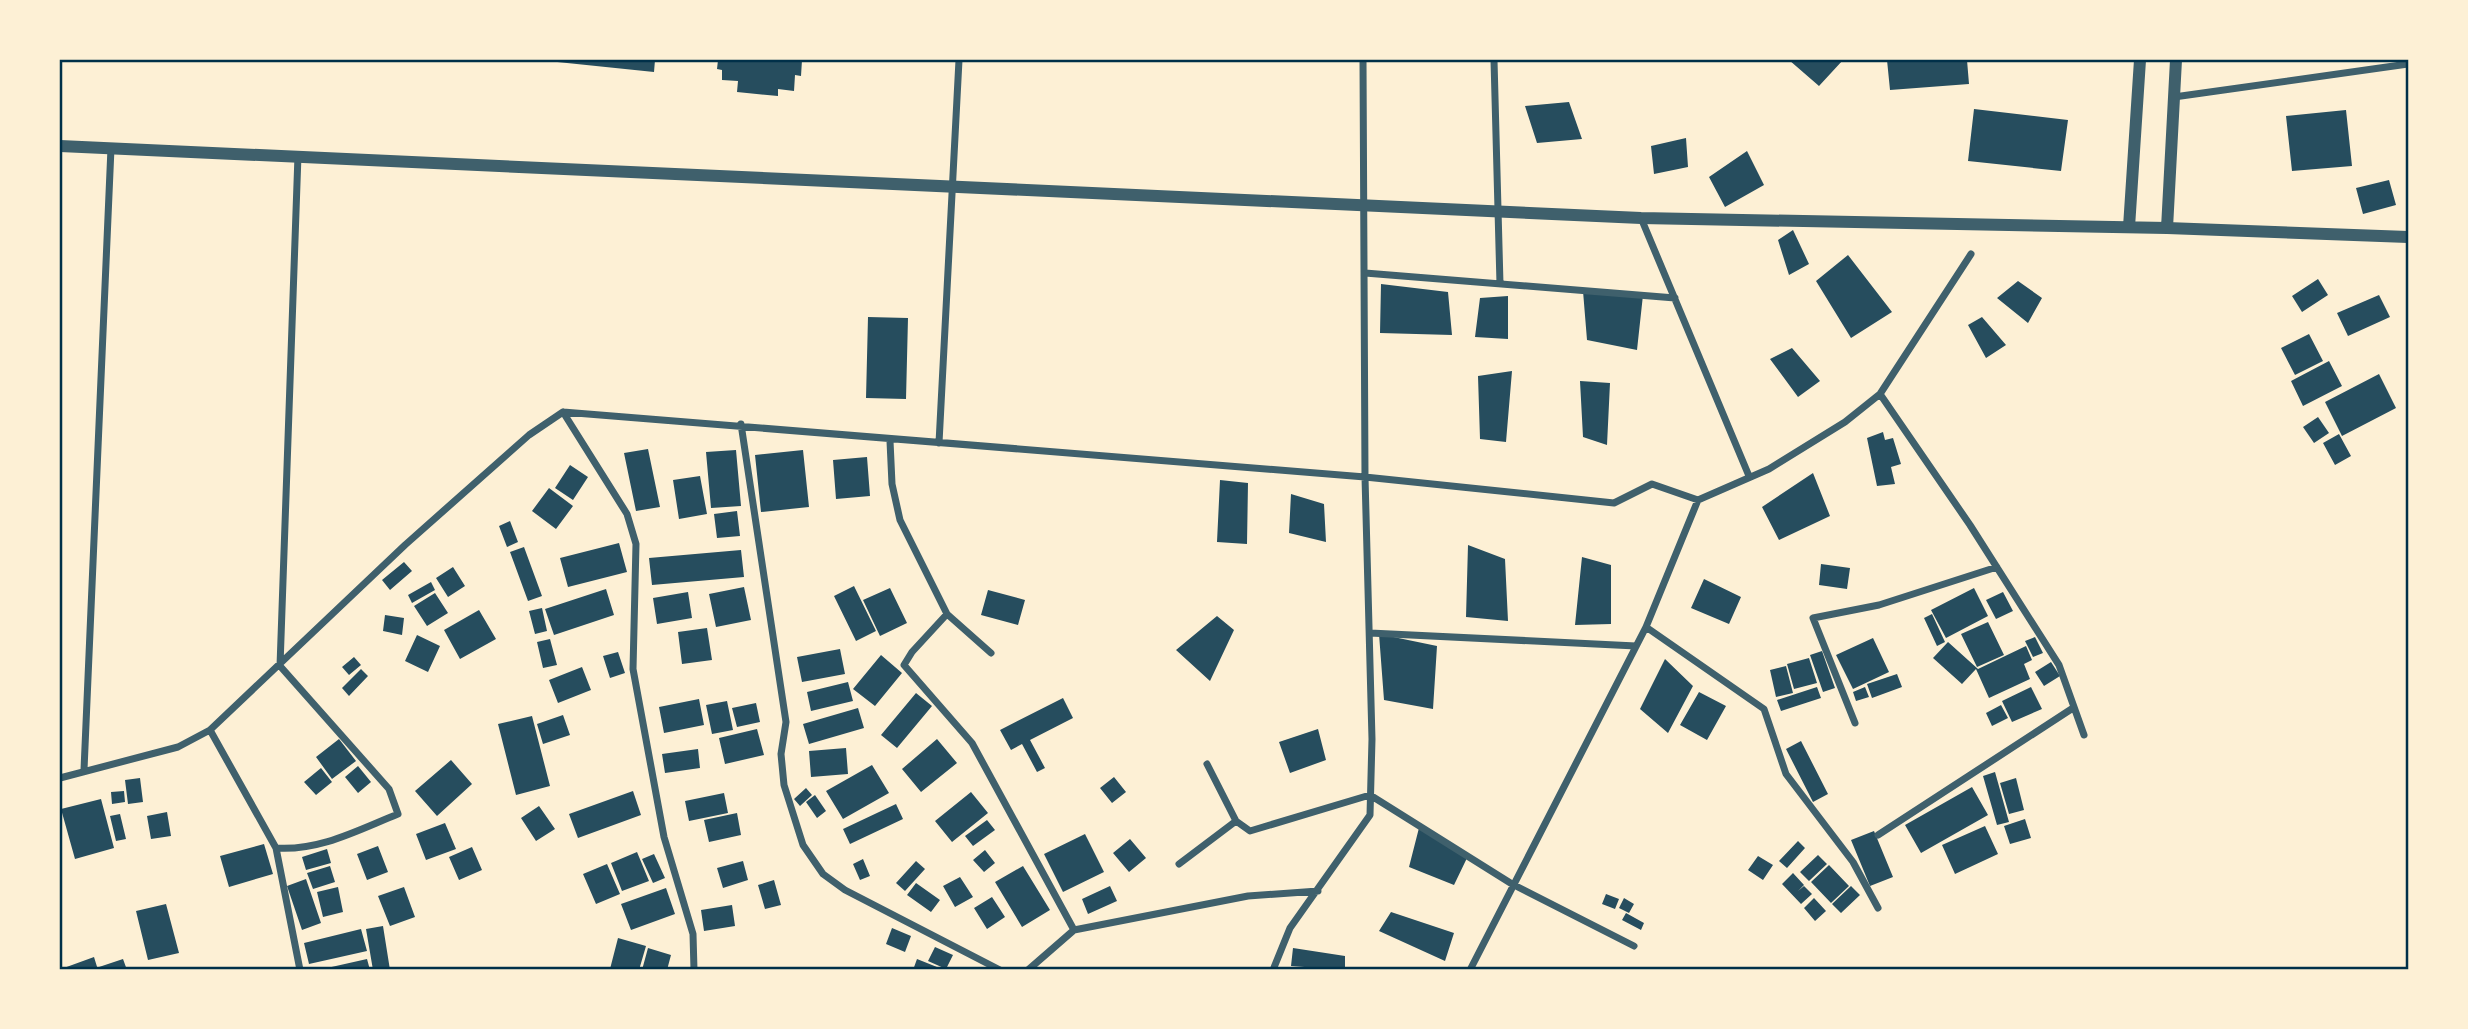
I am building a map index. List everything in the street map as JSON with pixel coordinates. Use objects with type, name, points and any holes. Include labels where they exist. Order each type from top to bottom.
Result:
[{"type":"street","points":[[939,443],[958,60]]},
{"type":"street","points":[[1273,970],[1290,928],[1370,815],[1363,60]]},
{"type":"street","points":[[1494,60],[1500,284]]},
{"type":"street","points":[[2129,227],[2140,60]]},
{"type":"street","points":[[2167,228],[2176,60]]},
{"type":"street","points":[[2173,97],[2409,64]]},
{"type":"street","points":[[60,146],[1641,218],[2129,227],[2409,237]]},
{"type":"street","points":[[84,770],[110,148]]},
{"type":"street","points":[[276,848],[298,849],[320,845],[398,814],[389,789],[280,666],[298,155]]},
{"type":"street","points":[[1641,218],[1749,476]]},
{"type":"street","points":[[1470,970],[1646,627],[1698,500],[1769,468],[1834,428],[1880,394],[1971,254]]},
{"type":"street","points":[[1365,273],[1675,298]]},
{"type":"street","points":[[1880,394],[1997,567],[2059,665],[2084,735]]},
{"type":"street","points":[[60,778],[178,747],[210,730],[405,545],[529,435],[563,412],[741,424],[890,441],[1365,477],[1614,503],[1652,484],[1698,500]]},
{"type":"street","points":[[563,412],[627,514],[636,544],[633,669],[664,837],[692,934],[694,970]]},
{"type":"street","points":[[741,424],[786,722],[781,754],[784,785],[803,845],[823,874],[845,890],[1000,970]]},
{"type":"street","points":[[890,441],[892,484],[900,520],[947,614],[991,653]]},
{"type":"street","points":[[1855,723],[1813,618],[1879,605],[1997,567]]},
{"type":"street","points":[[947,614],[912,652],[904,665],[972,743],[1074,930]]},
{"type":"street","points":[[1646,627],[1764,709],[1786,774],[1853,862],[1878,908]]},
{"type":"street","points":[[1370,633],[1636,646]]},
{"type":"street","points":[[1878,835],[2073,708]]},
{"type":"street","points":[[210,730],[276,848],[300,970]]},
{"type":"street","points":[[1207,764],[1236,821],[1250,831],[1370,795],[1512,884],[1634,946]]},
{"type":"street","points":[[1179,864],[1236,821]]},
{"type":"street","points":[[1028,970],[1074,930],[1248,896],[1318,891]]},
{"type":"building","points":[[538,60],[655,60],[654,72]]},
{"type":"building","points":[[718,60],[802,60],[801,76],[795,75],[794,91],[778,89],[778,96],[737,92],[738,81],[722,80],[722,70],[717,69]]},
{"type":"building","points":[[1789,60],[1843,60],[1819,86]]},
{"type":"building","points":[[1887,60],[1967,60],[1969,84],[1890,90]]},
{"type":"building","points":[[1569,102],[1582,139],[1537,143],[1525,106]]},
{"type":"building","points":[[1974,109],[2068,120],[2061,171],[1968,161]]},
{"type":"building","points":[[2346,110],[2352,166],[2292,171],[2286,116]]},
{"type":"building","points":[[1686,138],[1688,167],[1654,174],[1651,146]]},
{"type":"building","points":[[1747,151],[1764,185],[1725,207],[1709,177]]},
{"type":"building","points":[[2389,180],[2396,205],[2363,214],[2356,188]]},
{"type":"building","points":[[1793,230],[1809,264],[1789,275],[1778,240]]},
{"type":"building","points":[[1848,255],[1892,312],[1851,338],[1816,281]]},
{"type":"building","points":[[2318,279],[2328,295],[2302,312],[2292,296]]},
{"type":"building","points":[[2018,281],[2042,298],[2028,323],[1997,298]]},
{"type":"building","points":[[1381,284],[1448,292],[1452,335],[1380,333]]},
{"type":"building","points":[[1583,291],[1643,295],[1637,350],[1587,340]]},
{"type":"building","points":[[2379,295],[2390,317],[2348,336],[2337,313]]},
{"type":"building","points":[[1508,296],[1508,339],[1475,337],[1480,298]]},
{"type":"building","points":[[868,317],[908,318],[906,399],[866,398]]},
{"type":"building","points":[[1982,317],[2006,345],[1986,358],[1968,325]]},
{"type":"building","points":[[2309,334],[2323,361],[2295,375],[2281,348]]},
{"type":"building","points":[[1792,348],[1820,381],[1798,397],[1770,359]]},
{"type":"building","points":[[2329,361],[2342,386],[2303,406],[2291,381]]},
{"type":"building","points":[[1512,371],[1506,442],[1480,439],[1478,376]]},
{"type":"building","points":[[2379,374],[2396,408],[2342,436],[2325,402]]},
{"type":"building","points":[[1580,381],[1610,383],[1607,445],[1583,437]]},
{"type":"building","points":[[2318,417],[2329,433],[2314,443],[2303,427]]},
{"type":"building","points":[[1883,432],[1885,440],[1893,438],[1901,464],[1891,467],[1895,484],[1877,486],[1867,438]]},
{"type":"building","points":[[2339,434],[2351,456],[2335,465],[2323,443]]},
{"type":"building","points":[[648,449],[660,507],[636,511],[624,453]]},
{"type":"building","points":[[736,450],[741,506],[711,508],[706,452]]},
{"type":"building","points":[[803,450],[809,507],[761,512],[755,455]]},
{"type":"building","points":[[867,457],[870,496],[836,499],[833,460]]},
{"type":"building","points":[[570,465],[588,477],[573,500],[555,488]]},
{"type":"building","points":[[1813,473],[1830,516],[1779,540],[1762,507]]},
{"type":"building","points":[[700,476],[707,514],[679,519],[673,480]]},
{"type":"building","points":[[1220,480],[1248,483],[1247,544],[1217,542]]},
{"type":"building","points":[[549,488],[573,506],[556,529],[532,511]]},
{"type":"building","points":[[1291,494],[1324,504],[1326,542],[1289,533]]},
{"type":"building","points":[[737,511],[740,536],[717,538],[714,514]]},
{"type":"building","points":[[510,521],[518,542],[507,547],[499,526]]},
{"type":"building","points":[[619,543],[627,572],[568,587],[560,558]]},
{"type":"building","points":[[1468,545],[1505,559],[1508,621],[1466,617]]},
{"type":"building","points":[[524,547],[542,596],[528,601],[510,552]]},
{"type":"building","points":[[741,550],[744,577],[652,585],[649,558]]},
{"type":"building","points":[[1582,557],[1611,565],[1611,624],[1575,625]]},
{"type":"building","points":[[404,562],[412,571],[390,590],[382,580]]},
{"type":"building","points":[[1821,564],[1850,568],[1847,589],[1819,585]]},
{"type":"building","points":[[453,567],[465,586],[448,597],[436,578]]},
{"type":"building","points":[[1704,579],[1741,597],[1729,624],[1691,608]]},
{"type":"building","points":[[431,582],[435,590],[412,603],[408,595]]},
{"type":"building","points":[[854,586],[876,631],[856,641],[834,596]]},
{"type":"building","points":[[744,587],[751,620],[716,627],[709,594]]},
{"type":"building","points":[[890,588],[907,623],[880,636],[863,600]]},
{"type":"building","points":[[1974,588],[1988,616],[1946,638],[1931,610]]},
{"type":"building","points":[[606,589],[614,615],[554,635],[545,609]]},
{"type":"building","points":[[988,590],[1025,600],[1018,625],[981,615]]},
{"type":"building","points":[[688,592],[692,618],[657,624],[653,598]]},
{"type":"building","points":[[2003,592],[2013,611],[1996,619],[1986,600]]},
{"type":"building","points":[[435,593],[448,613],[427,626],[414,606]]},
{"type":"building","points":[[542,608],[547,631],[535,634],[529,611]]},
{"type":"building","points":[[479,610],[496,639],[460,659],[444,630]]},
{"type":"building","points":[[1932,614],[1945,642],[1937,646],[1924,618]]},
{"type":"building","points":[[385,615],[404,618],[402,635],[383,631]]},
{"type":"building","points":[[1217,616],[1234,630],[1210,681],[1176,650]]},
{"type":"building","points":[[1988,622],[2004,655],[1977,667],[1961,634]]},
{"type":"building","points":[[707,628],[712,660],[682,664],[678,632]]},
{"type":"building","points":[[1379,634],[1437,646],[1433,709],[1384,700]]},
{"type":"building","points":[[417,635],[440,646],[428,672],[405,661]]},
{"type":"building","points":[[2035,637],[2043,653],[2033,657],[2025,641]]},
{"type":"building","points":[[1873,638],[1889,672],[1853,689],[1836,655]]},
{"type":"building","points":[[550,639],[557,665],[543,668],[537,642]]},
{"type":"building","points":[[1948,642],[1978,669],[2026,646],[2032,660],[2024,664],[2030,679],[1989,698],[1976,669],[1962,684],[1933,658]]},
{"type":"building","points":[[840,649],[845,674],[802,682],[797,657]]},
{"type":"building","points":[[1822,651],[1835,688],[1823,692],[1810,655]]},
{"type":"building","points":[[618,652],[625,673],[610,678],[603,656]]},
{"type":"building","points":[[881,655],[902,673],[875,706],[853,689]]},
{"type":"building","points":[[354,657],[361,665],[349,675],[342,667]]},
{"type":"building","points":[[1809,658],[1817,683],[1794,689],[1787,664]]},
{"type":"building","points":[[1665,659],[1693,686],[1668,733],[1640,709]]},
{"type":"building","points":[[2051,662],[2060,676],[2044,686],[2035,672]]},
{"type":"building","points":[[1786,666],[1793,693],[1776,697],[1770,670]]},
{"type":"building","points":[[582,667],[591,690],[558,703],[549,680]]},
{"type":"building","points":[[361,669],[368,676],[349,696],[342,688]]},
{"type":"building","points":[[1897,674],[1902,687],[1872,698],[1867,684]]},
{"type":"building","points":[[848,682],[853,701],[811,711],[807,692]]},
{"type":"building","points":[[1817,687],[1821,698],[1781,711],[1777,700]]},
{"type":"building","points":[[1865,687],[1869,697],[1856,701],[1853,692]]},
{"type":"building","points":[[2031,687],[2042,709],[2012,722],[2002,701]]},
{"type":"building","points":[[1699,692],[1726,706],[1707,740],[1680,725]]},
{"type":"building","points":[[916,693],[932,706],[897,748],[881,735]]},
{"type":"building","points":[[1063,698],[1073,718],[1030,740],[1045,768],[1037,772],[1022,744],[1011,750],[1000,730]]},
{"type":"building","points":[[699,699],[704,725],[664,733],[659,707]]},
{"type":"building","points":[[727,701],[733,730],[712,734],[706,705]]},
{"type":"building","points":[[756,703],[760,722],[737,727],[732,708]]},
{"type":"building","points":[[2001,705],[2008,718],[1992,726],[1986,713]]},
{"type":"building","points":[[858,708],[864,728],[809,744],[803,724]]},
{"type":"building","points":[[563,715],[570,735],[543,744],[537,724]]},
{"type":"building","points":[[532,716],[550,786],[516,795],[498,724]]},
{"type":"building","points":[[757,729],[764,755],[725,764],[719,738]]},
{"type":"building","points":[[1318,729],[1326,760],[1290,773],[1279,742]]},
{"type":"building","points":[[339,739],[356,761],[332,779],[316,757]]},
{"type":"building","points":[[937,739],[957,763],[921,792],[902,769]]},
{"type":"building","points":[[1801,741],[1828,794],[1813,802],[1786,749]]},
{"type":"building","points":[[846,748],[848,774],[811,777],[809,751]]},
{"type":"building","points":[[698,749],[700,768],[665,773],[662,754]]},
{"type":"building","points":[[451,760],[472,784],[437,816],[415,791]]},
{"type":"building","points":[[872,765],[889,793],[843,819],[826,791]]},
{"type":"building","points":[[358,766],[371,782],[358,793],[345,777]]},
{"type":"building","points":[[321,768],[332,782],[316,795],[304,782]]},
{"type":"building","points":[[1995,772],[2009,822],[1997,825],[1983,776]]},
{"type":"building","points":[[1114,777],[1126,792],[1112,803],[1100,788]]},
{"type":"building","points":[[140,778],[143,802],[128,804],[125,780]]},
{"type":"building","points":[[2016,778],[2024,810],[2009,814],[2000,783]]},
{"type":"building","points":[[1972,787],[1988,815],[1921,853],[1905,825]]},
{"type":"building","points":[[806,788],[812,795],[800,806],[794,799]]},
{"type":"building","points":[[124,791],[125,802],[112,804],[111,792]]},
{"type":"building","points":[[633,791],[641,815],[578,838],[569,814]]},
{"type":"building","points":[[971,792],[988,813],[952,842],[935,821]]},
{"type":"building","points":[[724,793],[728,813],[689,821],[685,801]]},
{"type":"building","points":[[815,795],[826,811],[817,818],[806,802]]},
{"type":"building","points":[[101,799],[114,848],[75,859],[61,809]]},
{"type":"building","points":[[896,804],[903,819],[850,844],[843,829]]},
{"type":"building","points":[[539,806],[555,829],[536,841],[521,818]]},
{"type":"building","points":[[167,812],[171,836],[151,839],[147,816]]},
{"type":"building","points":[[737,813],[741,835],[709,842],[704,820]]},
{"type":"building","points":[[120,814],[126,839],[116,841],[110,816]]},
{"type":"building","points":[[2025,819],[2031,838],[2010,844],[2004,826]]},
{"type":"building","points":[[987,820],[995,830],[973,846],[965,836]]},
{"type":"building","points":[[445,823],[456,849],[426,860],[416,834]]},
{"type":"building","points":[[1420,824],[1467,858],[1454,885],[1409,867]]},
{"type":"building","points":[[1985,826],[1998,854],[1955,874],[1942,845]]},
{"type":"building","points":[[1874,831],[1893,877],[1870,886],[1851,840]]},
{"type":"building","points":[[1085,834],[1104,872],[1063,892],[1044,854]]},
{"type":"building","points":[[1130,839],[1146,858],[1129,872],[1113,853]]},
{"type":"building","points":[[1798,841],[1805,848],[1787,868],[1779,861]]},
{"type":"building","points":[[264,844],[273,874],[229,887],[220,856]]},
{"type":"building","points":[[378,846],[388,872],[367,880],[357,854]]},
{"type":"building","points":[[472,847],[482,870],[459,880],[449,857]]},
{"type":"building","points":[[327,849],[331,863],[306,870],[302,857]]},
{"type":"building","points":[[985,850],[995,863],[984,872],[973,860]]},
{"type":"building","points":[[637,852],[649,881],[622,891],[611,863]]},
{"type":"building","points":[[654,854],[665,878],[653,883],[642,859]]},
{"type":"building","points":[[1818,855],[1827,864],[1809,881],[1800,872]]},
{"type":"building","points":[[1758,856],[1773,865],[1763,880],[1748,870]]},
{"type":"building","points":[[863,859],[870,876],[860,880],[853,864]]},
{"type":"building","points":[[743,861],[748,880],[723,888],[717,868]]},
{"type":"building","points":[[916,861],[925,869],[905,891],[896,883]]},
{"type":"building","points":[[607,864],[620,894],[596,904],[583,874]]},
{"type":"building","points":[[1829,865],[1849,886],[1831,903],[1811,882]]},
{"type":"building","points":[[330,866],[335,882],[313,889],[307,873]]},
{"type":"building","points":[[1023,866],[1050,910],[1022,927],[995,882]]},
{"type":"building","points":[[1793,873],[1804,885],[1798,891],[1804,886],[1812,894],[1801,904],[1782,884]]},
{"type":"building","points":[[960,877],[973,897],[955,907],[943,886]]},
{"type":"building","points":[[306,879],[321,923],[302,930],[287,886]]},
{"type":"building","points":[[774,880],[781,905],[765,909],[758,885]]},
{"type":"building","points":[[916,883],[940,900],[931,912],[907,895]]},
{"type":"building","points":[[1110,886],[1117,901],[1088,914],[1082,899]]},
{"type":"building","points":[[1851,886],[1860,895],[1841,913],[1832,904]]},
{"type":"building","points":[[338,887],[343,912],[323,917],[317,892]]},
{"type":"building","points":[[404,887],[415,917],[390,926],[378,896]]},
{"type":"building","points":[[666,888],[675,914],[631,930],[621,904]]},
{"type":"building","points":[[1606,894],[1619,899],[1615,909],[1602,904]]},
{"type":"building","points":[[992,897],[1005,917],[987,929],[974,908]]},
{"type":"building","points":[[1624,898],[1634,904],[1629,913],[1619,908]]},
{"type":"building","points":[[1814,898],[1826,911],[1815,921],[1804,908]]},
{"type":"building","points":[[166,904],[179,953],[148,960],[136,911]]},
{"type":"building","points":[[732,905],[735,926],[704,931],[701,910]]},
{"type":"building","points":[[1391,912],[1454,933],[1445,961],[1379,931]]},
{"type":"building","points":[[1626,913],[1644,923],[1641,930],[1622,920]]},
{"type":"building","points":[[383,926],[390,970],[373,970],[366,929]]},
{"type":"building","points":[[892,928],[911,936],[905,952],[886,944]]},
{"type":"building","points":[[361,929],[367,951],[309,964],[304,943]]},
{"type":"building","points":[[618,938],[646,946],[639,970],[610,969]]},
{"type":"building","points":[[935,947],[953,955],[946,969],[928,961]]},
{"type":"building","points":[[648,948],[671,955],[667,970],[642,970]]},
{"type":"building","points":[[1293,948],[1345,956],[1345,970],[1291,966]]},
{"type":"building","points":[[94,957],[98,970],[61,970],[61,969]]},
{"type":"building","points":[[123,959],[127,970],[100,970],[99,967]]},
{"type":"building","points":[[367,959],[370,970],[327,970],[327,968]]},
{"type":"building","points":[[917,959],[942,969],[942,970],[913,970]]}]
